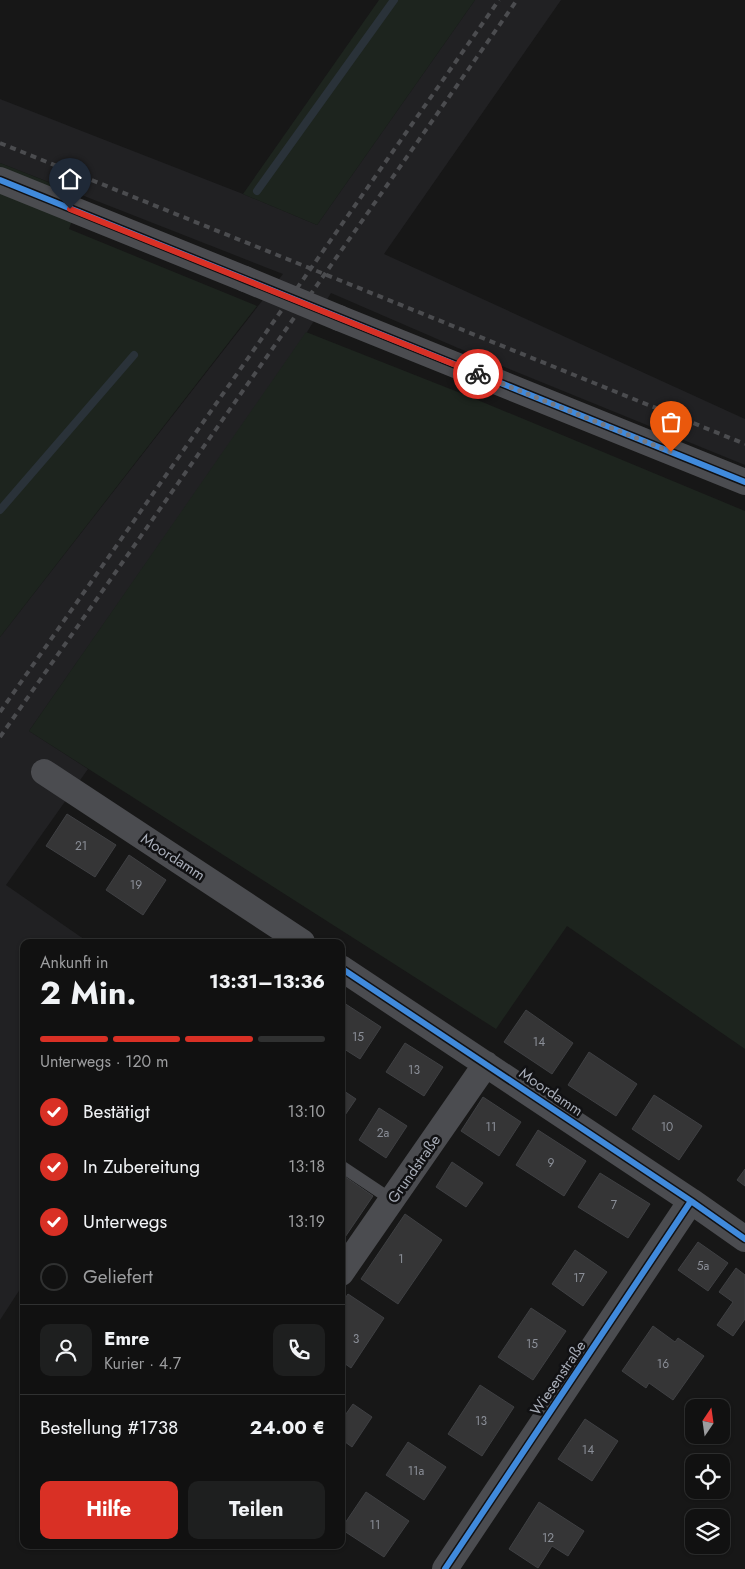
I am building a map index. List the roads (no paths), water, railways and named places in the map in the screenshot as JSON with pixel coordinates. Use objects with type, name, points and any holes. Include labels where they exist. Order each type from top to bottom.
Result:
[{"type":"street","points":[[0,180],[745,482]]},
{"type":"street","name":"Moordamm","points":[[44,772],[297,939]]},
{"type":"street","name":"Moordamm","points":[[345,971],[745,1239]]},
{"type":"street","name":"Grundstraße","points":[[345,1268],[486,1064]]},
{"type":"street","name":"Wiesenstraße","points":[[445,1569],[691,1201]]},
{"type":"lane","points":[[345,1169],[392,1200]]},
{"type":"waterway","points":[[257,191],[394,0]]},
{"type":"waterway","points":[[0,510],[134,355]]},
{"type":"railway","points":[[0,712],[499,0]]},
{"type":"railway","points":[[0,737],[517,0]]},
{"type":"railway","points":[[0,143],[745,444]]}]
